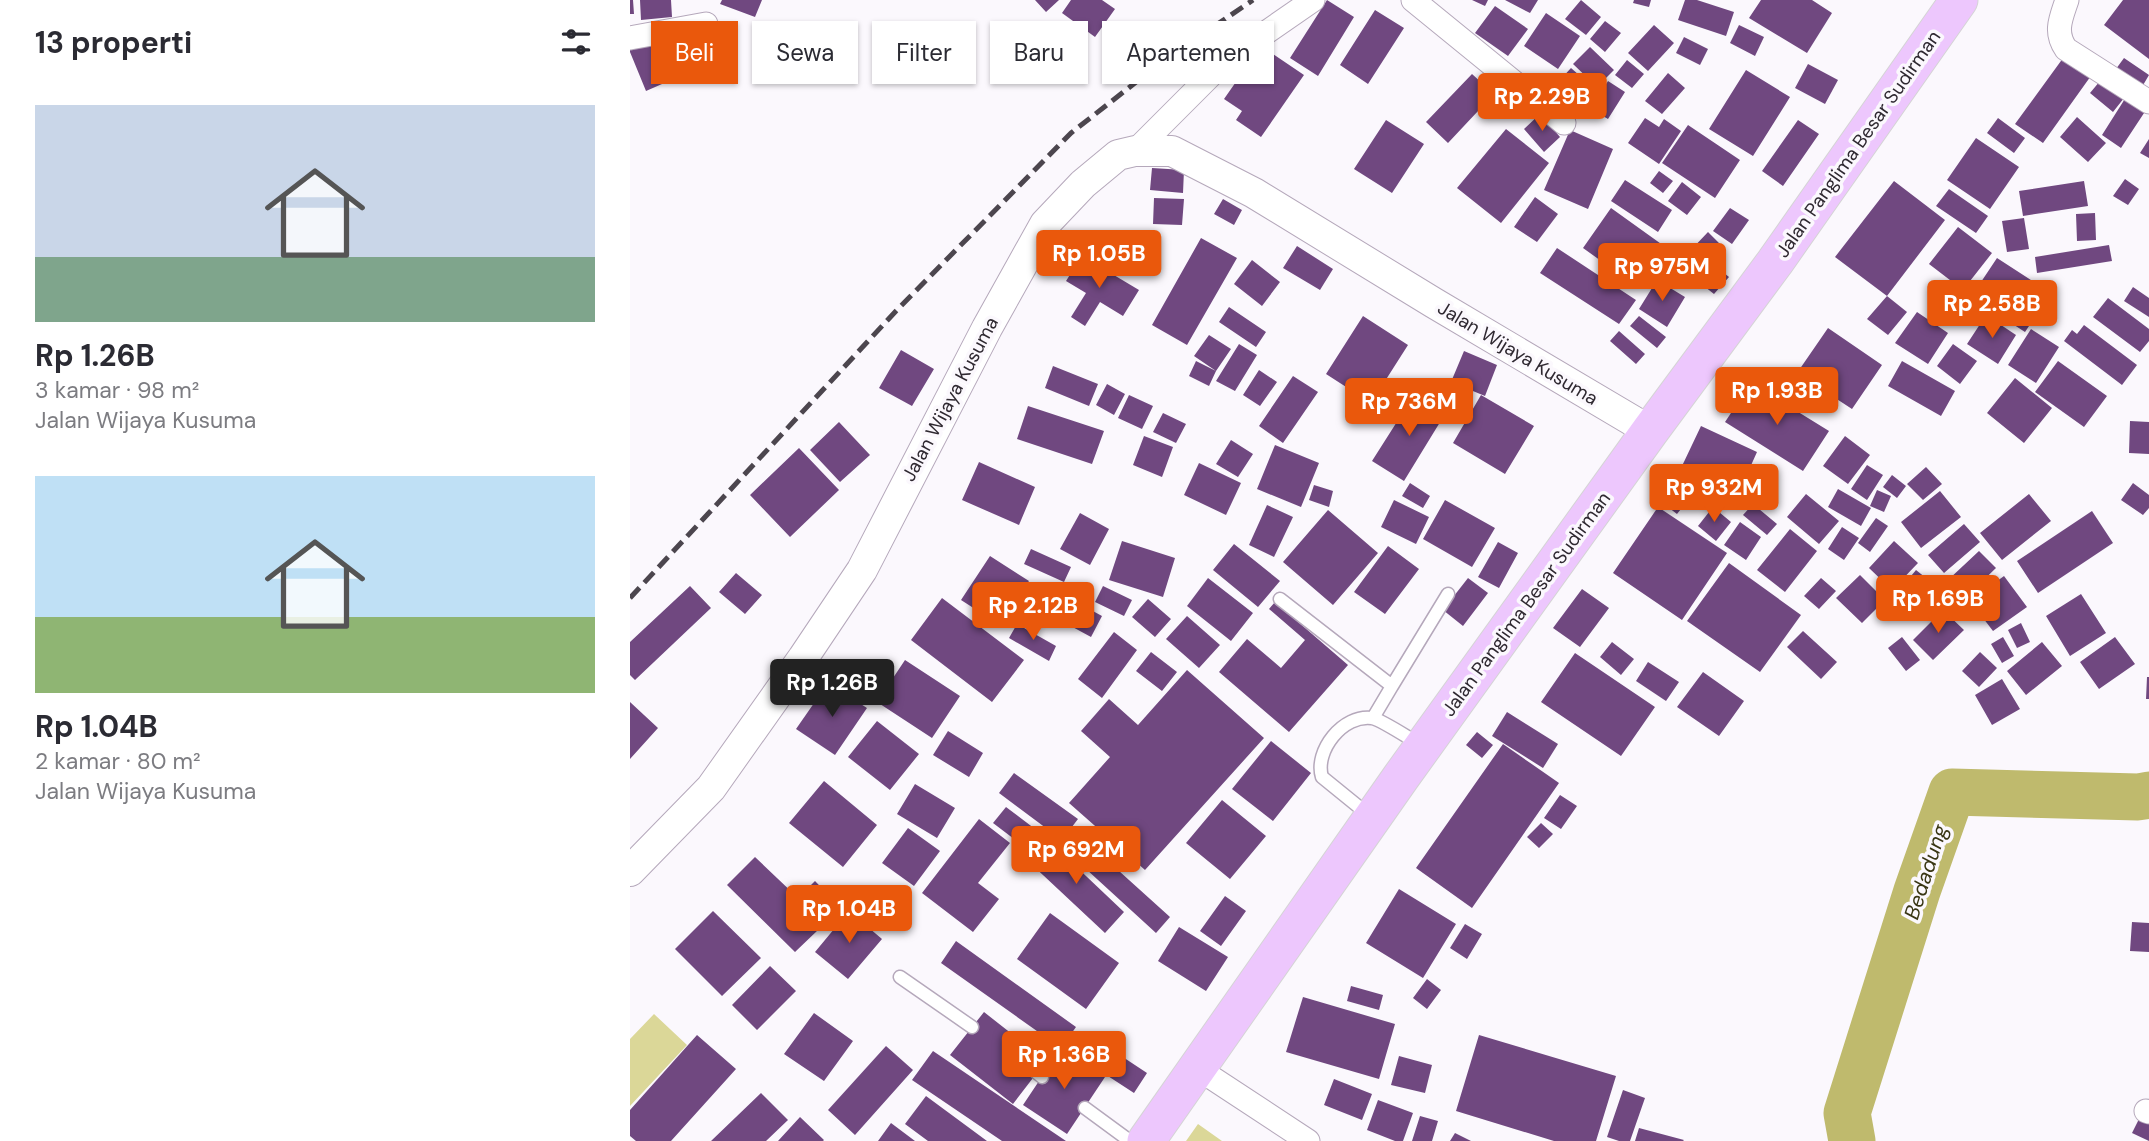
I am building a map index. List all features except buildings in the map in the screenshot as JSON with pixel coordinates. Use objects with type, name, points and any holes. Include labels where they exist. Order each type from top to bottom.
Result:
[{"type":"main road","name":"Jalan Panglima Besar Sudirman","points":[[1146,1141],[1650,431],[1776,262],[1959,0]]},
{"type":"street","points":[[1135,151],[1225,61],[1313,0]]},
{"type":"street","points":[[1413,0],[1564,123]]},
{"type":"street","points":[[2067,0],[2059,27],[2060,40],[2066,49],[2149,102]]},
{"type":"street","points":[[630,38],[651,34]]},
{"type":"street","name":"Jalan Wijaya Kusuma","points":[[630,871],[711,788],[862,570],[981,339],[1045,224],[1083,184],[1118,155],[1135,151],[1172,151],[1254,192],[1650,431]]},
{"type":"street","points":[[1197,1068],[1308,1141]]},
{"type":"lane","points":[[1373,718],[1448,594]]},
{"type":"lane","points":[[1280,599],[1392,686]]},
{"type":"lane","points":[[1373,818],[1322,776],[1319,768],[1321,758],[1333,736],[1359,720],[1373,718],[1424,747]]},
{"type":"lane","points":[[900,977],[972,1027]]},
{"type":"lane","points":[[1085,1108],[1130,1141]]},
{"type":"shaded area","points":[[654,1014],[687,1045],[630,1106],[630,1039]]},
{"type":"shaded area","points":[[1198,1124],[1222,1141],[1186,1141]]},
{"type":"waterway","name":"Bedadung","points":[[1852,1141],[1847,1113],[1917,891],[1952,792],[2138,797],[2149,795]]},
{"type":"railway","points":[[630,598],[896,311],[1071,133],[1163,61],[1253,0]]}]
